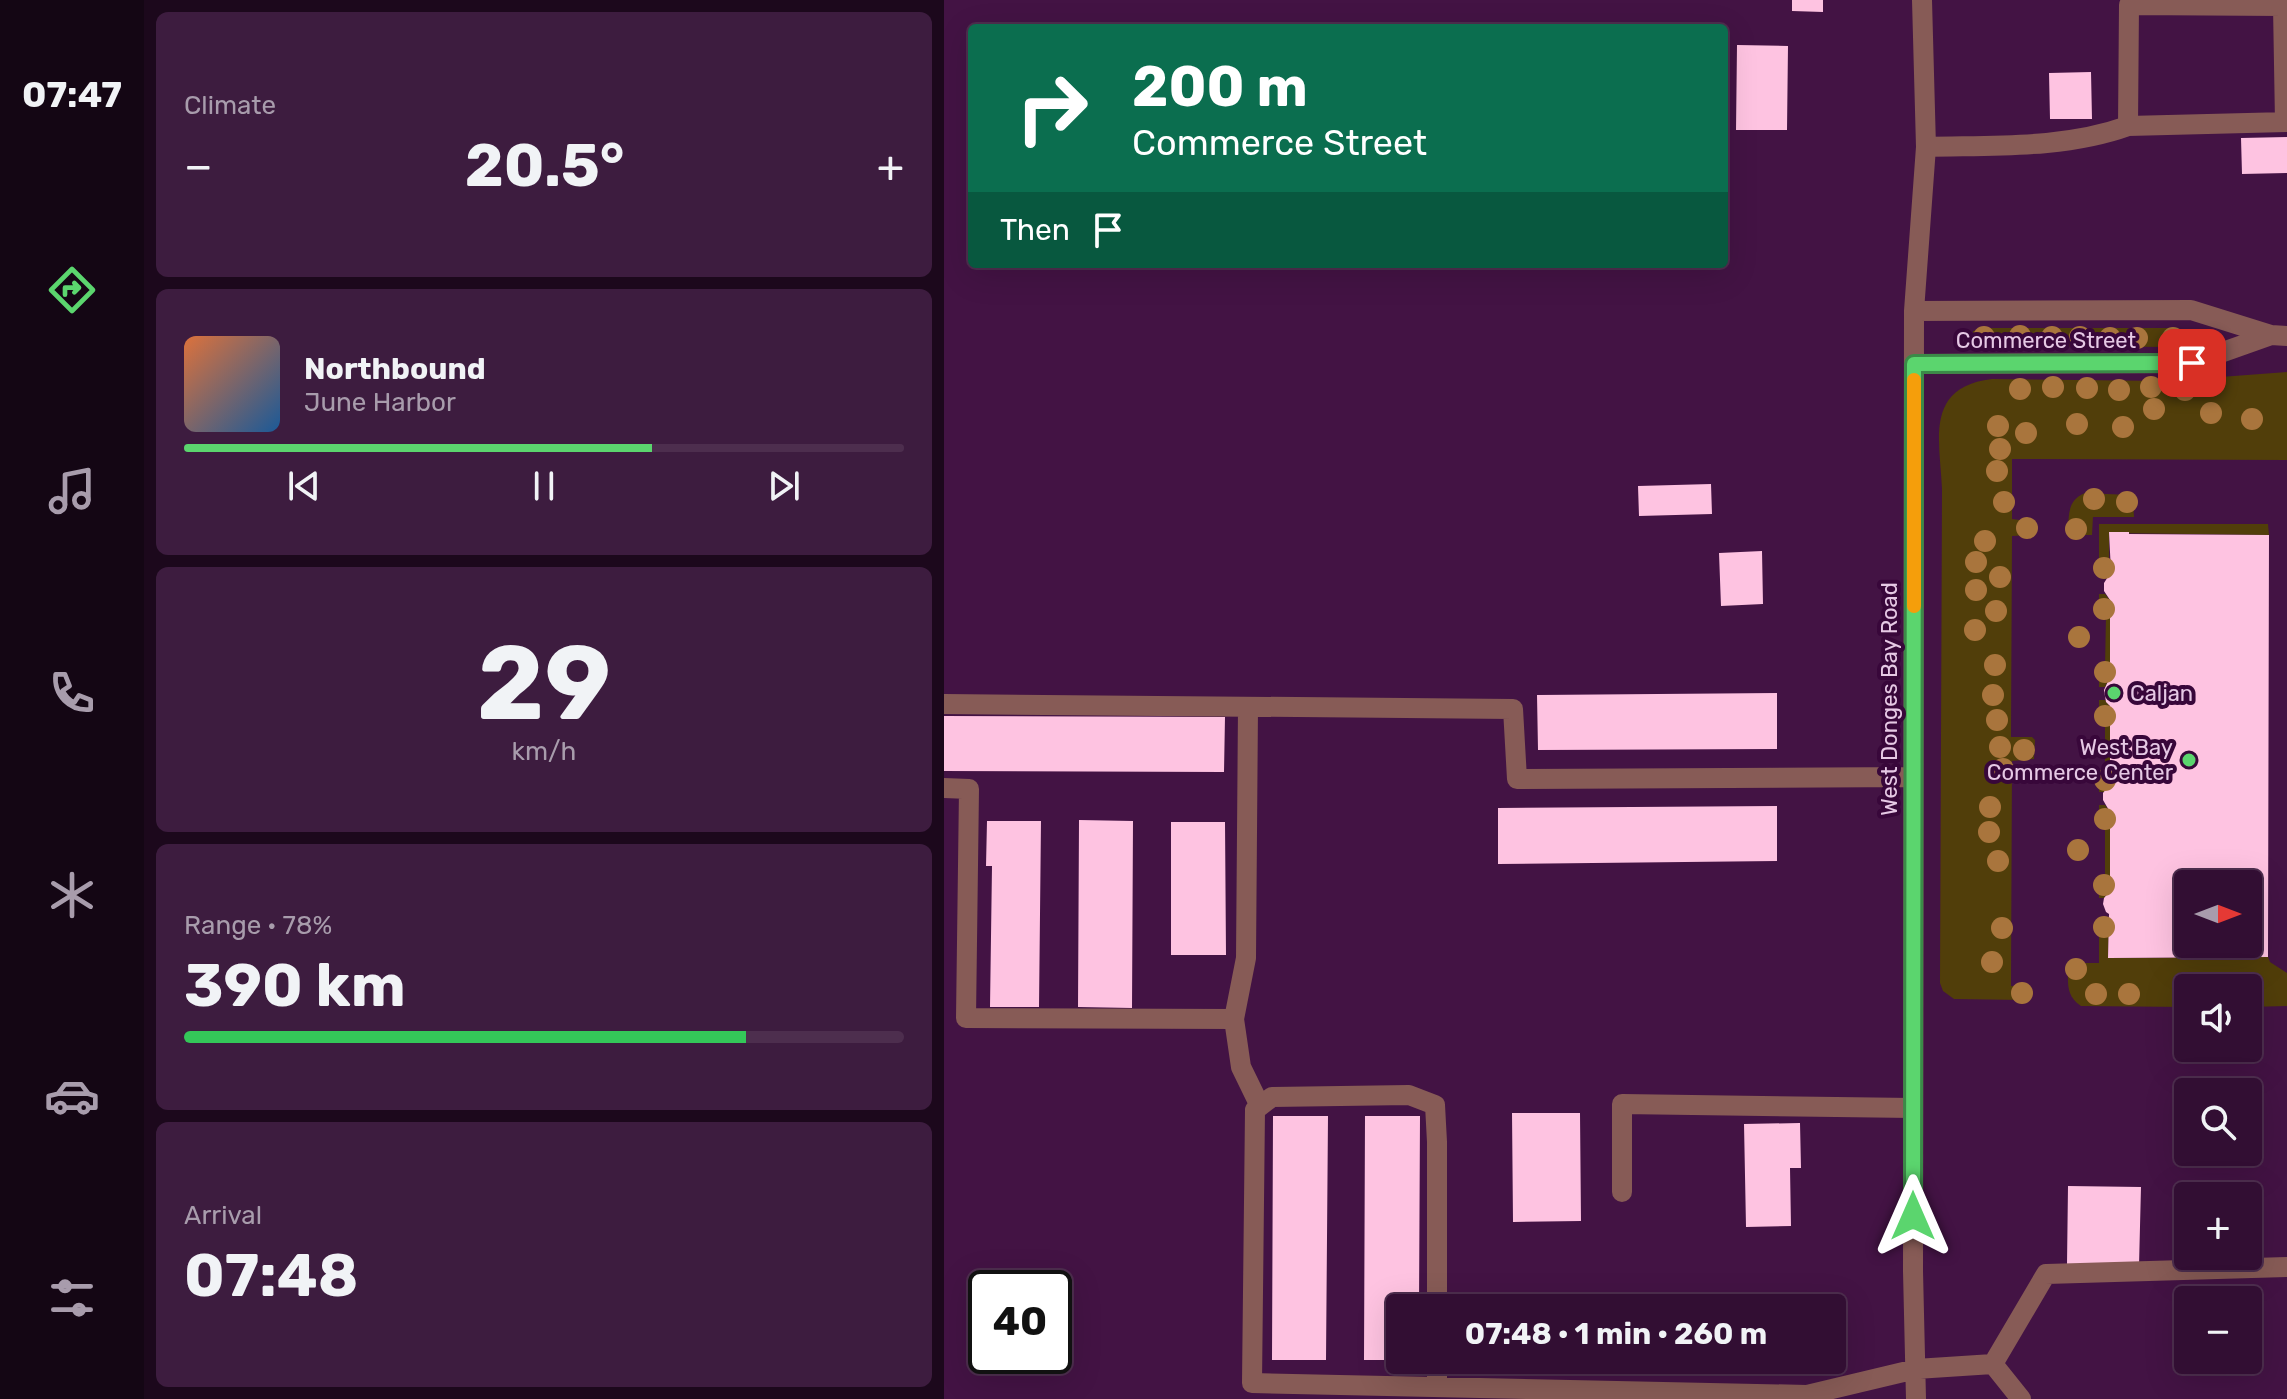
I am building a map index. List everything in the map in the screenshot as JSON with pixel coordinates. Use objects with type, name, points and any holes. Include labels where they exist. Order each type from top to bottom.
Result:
[{"type":"street","name":"West Donges Bay Road","points":[[1916,1399],[1913,1271],[1914,311],[1926,147],[1922,0]]},
{"type":"street","points":[[1926,147],[2058,142],[2107,134],[2128,126],[2286,122],[2283,6],[2129,5],[2128,126]]},
{"type":"street","name":"Commerce Street","points":[[1914,311],[2191,310],[2279,336]]},
{"type":"street","name":"Commerce Street","points":[[1914,364],[2192,363],[2279,336]]},
{"type":"street","points":[[944,704],[1513,709],[1517,779],[1913,777]]},
{"type":"street","points":[[1248,707],[1246,958],[1234,1019],[1241,1067],[1260,1106]]},
{"type":"street","points":[[944,788],[969,789],[966,1018],[1234,1019]]},
{"type":"street","points":[[1437,1294],[1435,1105],[1409,1095],[1272,1097],[1255,1110],[1252,1383],[1765,1397],[1807,1395],[1916,1369],[1993,1364]]},
{"type":"street","points":[[1622,1192],[1622,1104],[1913,1108]]},
{"type":"street","points":[[1993,1364],[2046,1274],[2287,1267]]},
{"type":"street","points":[[1993,1364],[2021,1399]]},
{"type":"street","points":[[1437,1374],[1437,1387]]},
{"type":"shaded area","points":[[1987,328],[2178,328],[2184,332],[2184,345],[1973,344],[1973,331]]},
{"type":"shaded area","points":[[2287,372],[2287,460],[2012,459],[2012,519],[2036,522],[2036,531],[2032,535],[2012,536],[2011,737],[2032,737],[2035,740],[2034,759],[2012,761],[2011,986],[2027,987],[2030,995],[2023,1000],[1954,999],[1943,991],[1940,983],[1942,489],[1939,435],[1946,405],[1955,393],[1970,384],[1992,379],[2167,381]]},
{"type":"shaded area","points":[[2085,493],[2129,495],[2133,500],[2134,517],[2093,517],[2092,535],[2072,535],[2068,529],[2070,508],[2075,499]]},
{"type":"shaded area","points":[[2099,524],[2268,524],[2269,535],[2109,533],[2109,559],[2099,559]]},
{"type":"shaded area","points":[[2099,594],[2105,594],[2110,600],[2110,677],[2105,687],[2099,687],[2099,674],[2105,668],[2106,614],[2099,611]]},
{"type":"shaded area","points":[[2099,700],[2105,700],[2110,706],[2110,784],[2104,792],[2099,792],[2099,781],[2105,775],[2105,723],[2099,716]]},
{"type":"shaded area","points":[[2099,805],[2105,805],[2110,812],[2110,891],[2104,898],[2099,898],[2099,885],[2105,880],[2105,827],[2099,821]]},
{"type":"shaded area","points":[[2109,931],[2108,958],[2268,957],[2270,962],[2287,973],[2287,1006],[2262,1007],[2262,974],[2174,974],[2174,1007],[2081,1006],[2070,994],[2068,968],[2073,963],[2099,963],[2099,936]]},
{"type":"building","points":[[1792,0],[1823,0],[1823,12],[1792,11]]},
{"type":"building","points":[[1737,45],[1788,46],[1787,130],[1736,130]]},
{"type":"building","points":[[2091,72],[2092,119],[2050,119],[2049,73]]},
{"type":"building","points":[[2287,137],[2287,173],[2242,174],[2241,138]]},
{"type":"building","points":[[1711,484],[1712,514],[1639,516],[1638,486]]},
{"type":"building","name":"West Bay Commerce Center","points":[[2109,532],[2269,535],[2268,957],[2262,957],[2262,870],[2174,870],[2174,958],[2108,958],[2109,914],[2103,904],[2110,891],[2110,812],[2103,800],[2103,793],[2110,784],[2110,706],[2104,690],[2110,677],[2110,600],[2104,591],[2104,583],[2111,572]]},
{"type":"building","points":[[1762,551],[1763,604],[1721,606],[1719,553]]},
{"type":"building","points":[[1777,693],[1777,749],[1538,750],[1537,695]]},
{"type":"building","points":[[944,716],[1225,717],[1224,772],[944,771]]},
{"type":"building","points":[[1777,806],[1777,861],[1498,864],[1498,808]]},
{"type":"building","points":[[1079,820],[1133,821],[1132,1008],[1078,1007]]},
{"type":"building","points":[[987,821],[1041,821],[1039,1007],[990,1007],[992,866],[986,866]]},
{"type":"building","points":[[1171,822],[1225,822],[1226,955],[1171,955]]},
{"type":"building","points":[[1512,1113],[1580,1113],[1581,1221],[1513,1222]]},
{"type":"building","points":[[1273,1116],[1328,1116],[1326,1360],[1272,1360]]},
{"type":"building","points":[[1365,1116],[1420,1116],[1419,1294],[1386,1294],[1386,1360],[1364,1360]]},
{"type":"building","points":[[1800,1123],[1801,1168],[1790,1168],[1791,1226],[1746,1227],[1744,1124]]},
{"type":"building","points":[[2068,1186],[2141,1187],[2139,1266],[2067,1264]]},
{"type":"slow traffic","points":[[1914,380],[1914,606]]},
{"type":"place","name":"Caljan","points":[[2114,693]]},
{"type":"place","name":"West Bay Commerce Center","points":[[2189,760]]},
{"type":"route","points":[[1913,1216],[1914,364],[2192,363]]}]
